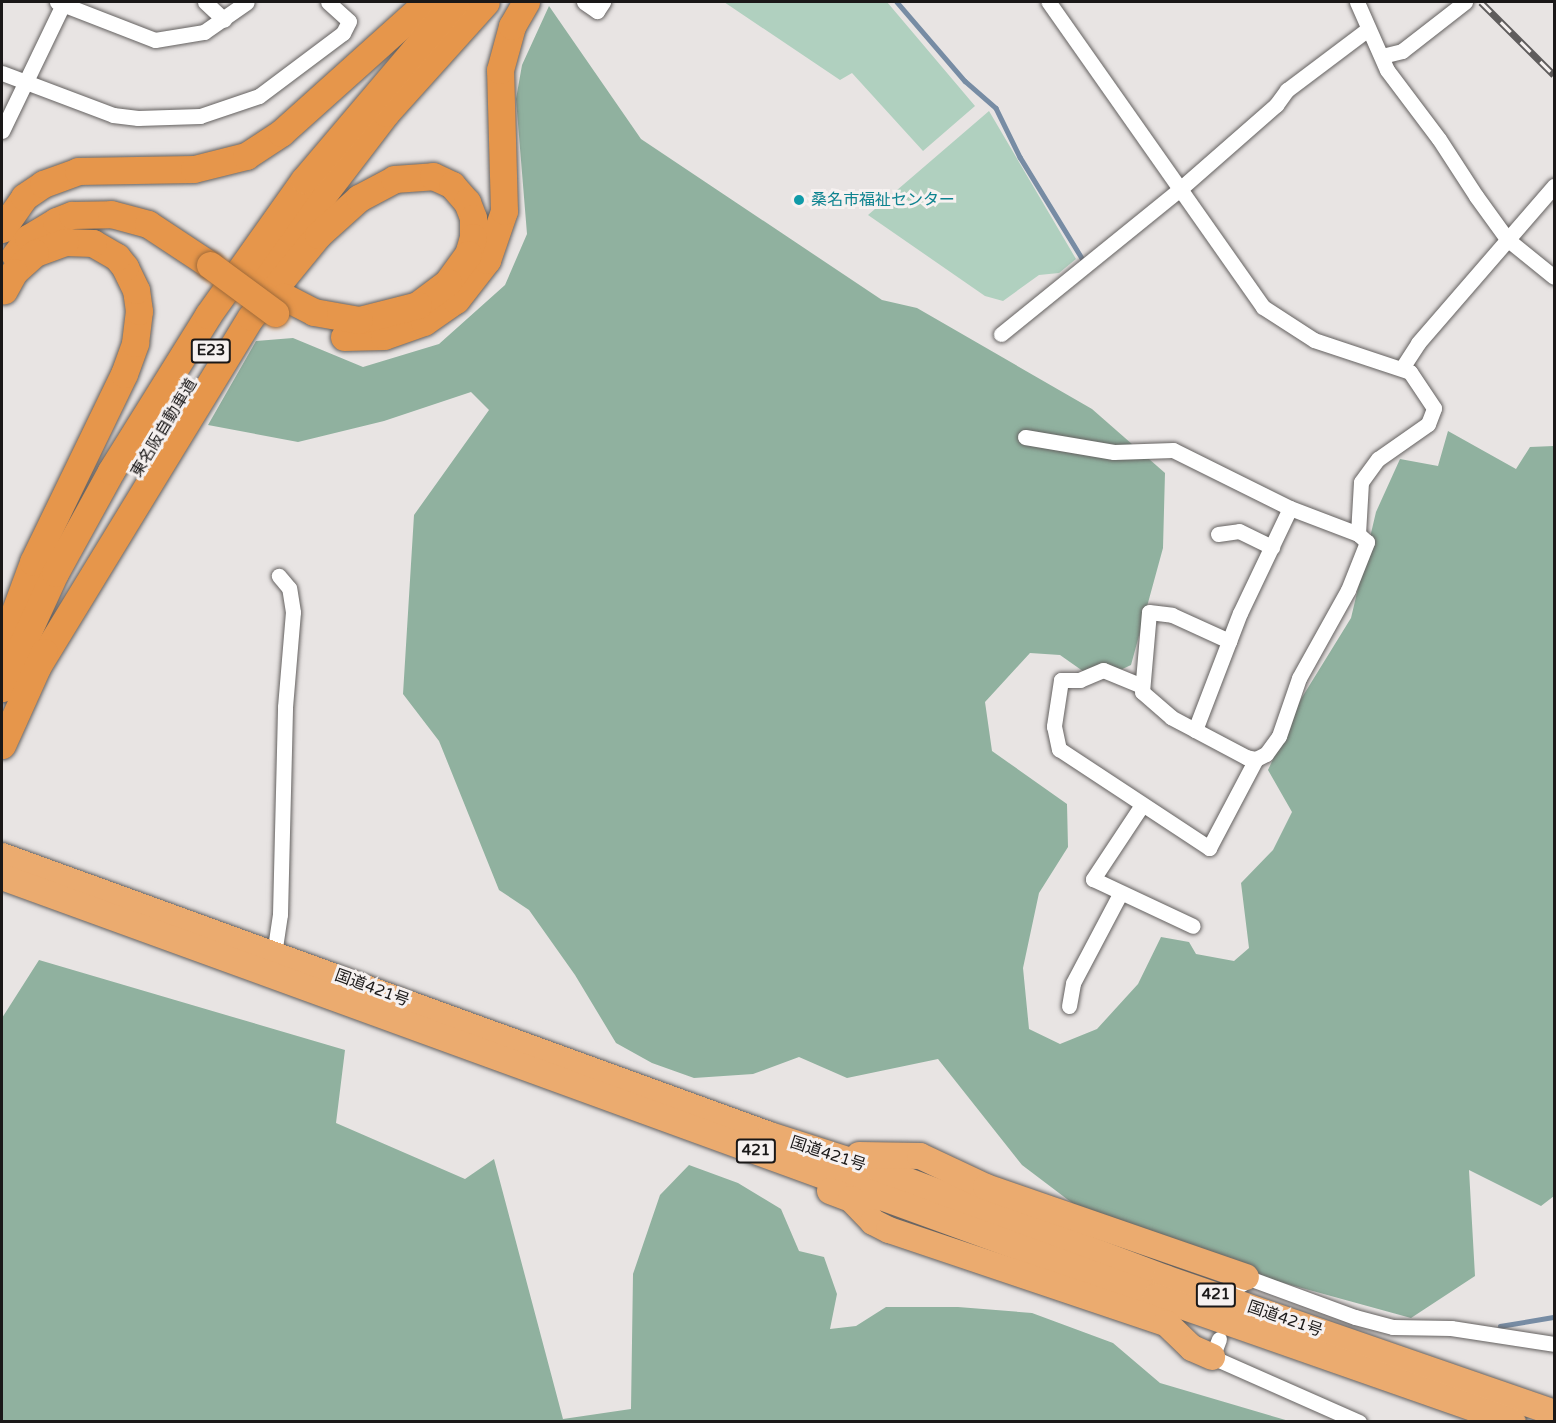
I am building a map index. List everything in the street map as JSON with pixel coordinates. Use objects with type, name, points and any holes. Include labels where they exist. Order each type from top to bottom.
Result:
[{"type":"highway","points":[[2,229],[24,197],[69,174],[124,168],[194,169],[246,156],[281,133],[427,2]]},
{"type":"highway","name":"東名阪自動車道","points":[[2,688],[55,573],[111,471],[202,324],[304,180],[455,2]]},
{"type":"highway","name":"東名阪自動車道","points":[[2,745],[37,667],[131,482],[227,326],[322,192],[386,113],[486,2]]},
{"type":"highway","points":[[2,244],[25,217],[39,208],[73,198],[104,196],[161,211],[214,259],[279,305],[326,334],[384,336],[432,318],[468,288],[496,241],[504,211],[500,70],[512,26],[526,2]]},
{"type":"highway","points":[[37,667],[251,317],[318,235],[359,198],[394,179],[433,176],[452,185],[467,202],[473,218],[473,237],[468,254],[448,282],[418,305],[359,320],[279,305]]},
{"type":"highway","points":[[3,293],[10,266],[28,238],[72,215],[111,214],[130,217],[214,259]]},
{"type":"highway","points":[[2,646],[33,562],[124,374],[135,343],[139,312],[129,272],[117,257],[93,243],[65,242],[35,253],[22,262],[3,293]]},
{"type":"highway","name":"国道421号","points":[[2,856],[272,963],[812,1161],[991,1236],[1513,1422]]},
{"type":"highway","name":"国道421号","points":[[2,877],[272,963]]},
{"type":"highway","points":[[991,1236],[969,1220],[888,1188],[882,1164],[920,1156],[986,1187],[1243,1282]]},
{"type":"highway","points":[[812,1161],[815,1185],[851,1199],[873,1222],[890,1230],[1166,1323],[1192,1348],[1216,1348]]},
{"type":"highway","name":"国道421号","points":[[812,1161],[882,1164],[1166,1278],[1554,1413]]},
{"type":"street","points":[[2,131],[23,80],[61,2],[155,40],[186,38],[224,20],[247,2]]},
{"type":"street","points":[[206,2],[224,20]]},
{"type":"street","points":[[2,72],[113,114],[167,118],[221,111],[273,87],[343,33],[349,21],[328,2]]},
{"type":"street","points":[[584,2],[597,12]]},
{"type":"street","points":[[1049,2],[1263,307],[1314,340],[1402,368],[1418,379],[1430,398],[1434,408],[1432,417],[1378,459],[1361,482],[1358,534]]},
{"type":"street","points":[[1357,2],[1387,70],[1439,139],[1507,239],[1554,277]]},
{"type":"street","points":[[1382,56],[1402,51],[1465,2]]},
{"type":"street","points":[[1001,334],[1180,189],[1276,105],[1287,90],[1368,28]]},
{"type":"street","points":[[1402,368],[1418,343],[1554,186]]},
{"type":"street","points":[[1025,437],[1114,452],[1173,450],[1290,508],[1358,534],[1367,542],[1348,590],[1299,678],[1279,736],[1266,754],[1256,759],[1209,848],[1059,749],[1054,726],[1061,680],[1080,680],[1104,670],[1142,686]]},
{"type":"street","points":[[1195,730],[1229,641],[1290,508]]},
{"type":"street","points":[[1218,534],[1239,531],[1272,547]]},
{"type":"street","points":[[272,963],[280,914],[285,707],[293,612],[289,588],[279,576]]},
{"type":"street","points":[[1229,641],[1172,615],[1149,612],[1142,686],[1147,699],[1195,730],[1246,757],[1256,759]]},
{"type":"street","points":[[1142,805],[1093,879],[1120,894],[1193,926]]},
{"type":"street","points":[[1069,1006],[1073,983],[1120,894]]},
{"type":"street","points":[[1243,1282],[1355,1317],[1393,1326],[1451,1328],[1554,1344]]},
{"type":"street","points":[[1216,1348],[1359,1422]]},
{"type":"green space","points":[[724,2],[887,2],[975,106],[923,151],[852,73],[840,80]]},
{"type":"green space","points":[[549,6],[641,139],[882,300],[917,308],[1092,409],[1165,473],[1163,548],[1131,665],[1097,681],[1060,655],[1030,653],[985,702],[992,751],[1067,804],[1068,847],[1039,893],[1023,968],[1029,1029],[1060,1044],[1097,1029],[1138,984],[1161,937],[1189,942],[1196,954],[1234,961],[1249,948],[1241,883],[1273,850],[1292,812],[1268,770],[1301,699],[1351,618],[1376,512],[1400,459],[1438,466],[1448,431],[1516,469],[1530,447],[1554,446],[1554,1196],[1541,1206],[1469,1170],[1475,1276],[1411,1318],[1244,1272],[1092,1218],[1022,1165],[938,1059],[847,1078],[799,1057],[753,1074],[694,1078],[652,1063],[616,1043],[575,975],[529,910],[499,890],[439,741],[403,694],[414,515],[489,410],[471,392],[384,421],[298,442],[208,425],[256,341],[293,338],[363,367],[439,344],[505,285],[527,234],[516,99],[522,65]]},
{"type":"green space","points":[[989,111],[1076,259],[1059,273],[1039,275],[1003,301],[985,296],[868,215]]},
{"type":"green space","points":[[39,960],[345,1050],[336,1123],[465,1179],[494,1159],[563,1419],[631,1409],[633,1274],[660,1195],[689,1165],[738,1183],[781,1209],[799,1251],[824,1257],[837,1294],[830,1329],[856,1326],[886,1307],[958,1307],[1032,1313],[1113,1343],[1160,1383],[1289,1421],[2,1421],[2,1018]]},
{"type":"waterway","points":[[897,2],[965,81],[996,108],[1020,157],[1083,260]]},
{"type":"waterway","points":[[1500,1326],[1554,1317]]},
{"type":"railway","points":[[1481,2],[1554,75]]},
{"type":"place","name":"桑名市福祉センター","points":[[799,200]]}]
